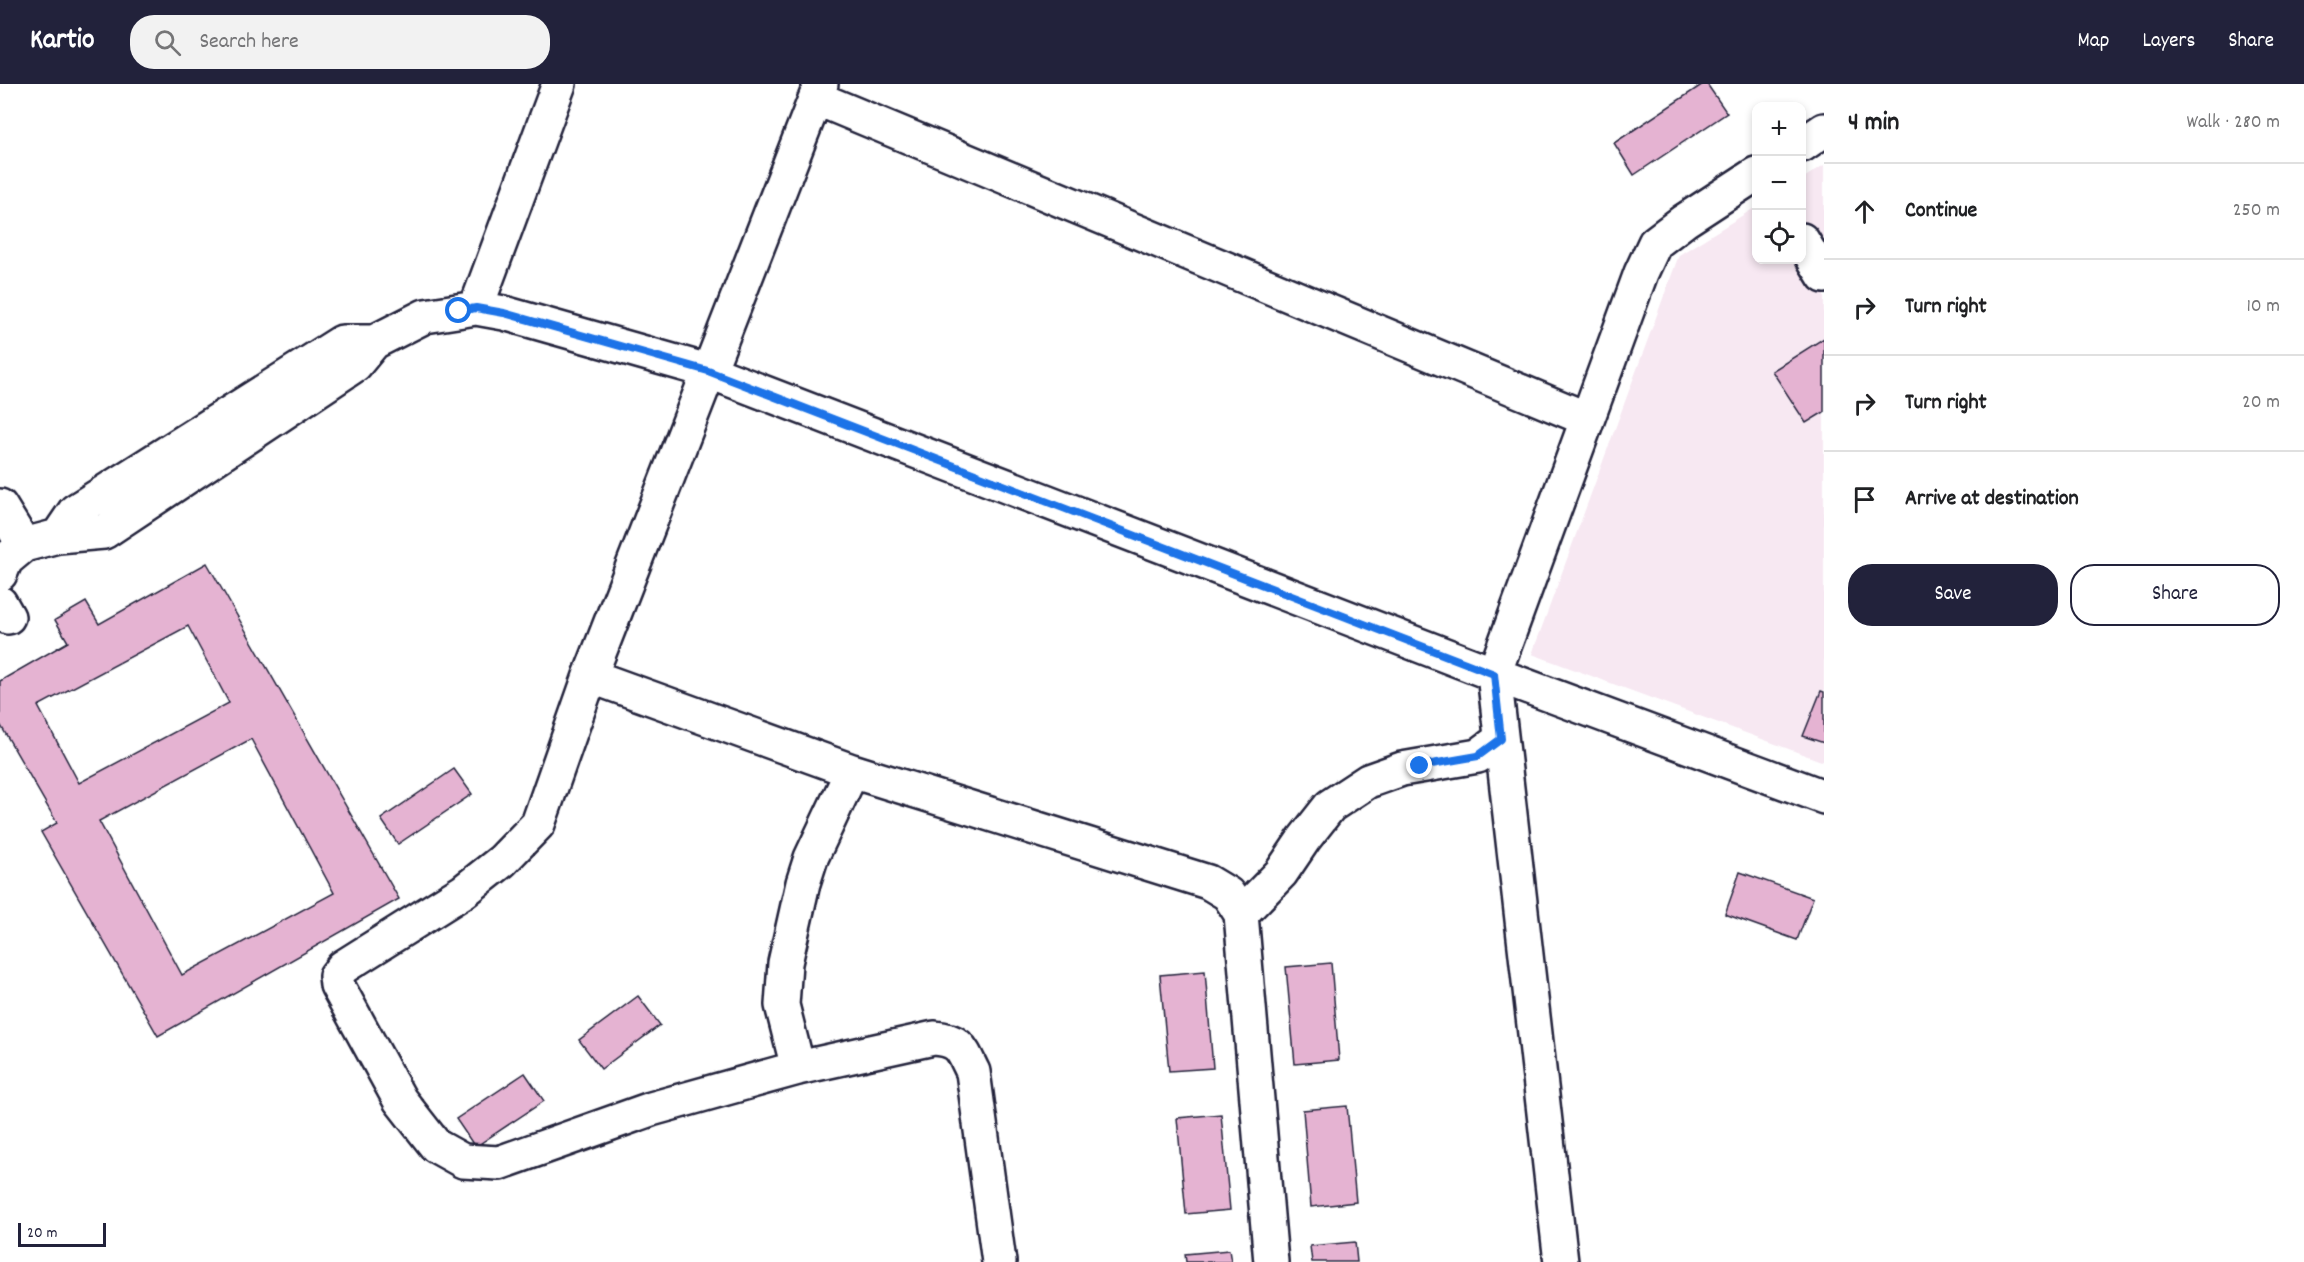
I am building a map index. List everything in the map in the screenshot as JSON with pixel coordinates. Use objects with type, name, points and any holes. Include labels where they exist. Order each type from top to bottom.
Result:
[{"type":"street","points":[[476,308],[559,84]]},
{"type":"street","points":[[999,1262],[972,1072],[961,1048],[949,1040],[934,1038],[798,1068],[651,1109],[499,1163],[464,1161],[436,1146],[400,1100],[343,1000],[337,985],[336,975],[343,967],[371,947],[464,891],[502,861],[538,824],[590,676],[819,91],[1587,419]]},
{"type":"street","points":[[1806,142],[1824,130]]},
{"type":"street","points":[[1561,1262],[1494,674],[1641,273],[1655,243],[1684,220],[1752,177]]},
{"type":"street","points":[[1806,247],[1824,276]]},
{"type":"street","points":[[0,574],[6,560],[24,545],[58,536],[104,532],[355,365],[374,342],[425,316],[476,308],[504,313],[708,371],[1494,674],[1824,798]]},
{"type":"street","points":[[0,506],[24,545]]},
{"type":"street","points":[[590,676],[852,771],[1208,882],[1228,894],[1241,914],[1271,1262]]},
{"type":"street","points":[[1241,914],[1281,873],[1329,806],[1368,781],[1402,770],[1478,756],[1501,739]]},
{"type":"street","points":[[798,1068],[782,1005],[785,963],[811,858],[852,771]]},
{"type":"shaded area","points":[[1824,165],[1824,762],[1532,654],[1679,255],[1752,209],[1752,264],[1806,264],[1806,176]]},
{"type":"building","points":[[1703,84],[1707,84],[1727,113],[1634,175],[1614,143]]},
{"type":"building","points":[[1824,338],[1824,412],[1806,423],[1772,371]]},
{"type":"building","points":[[207,563],[399,899],[158,1036],[41,832],[57,823],[0,724],[0,681],[68,642],[55,620],[86,602],[99,624]],"holes":[[[188,626],[229,703],[79,783],[38,706]],[[251,739],[334,893],[182,975],[99,821]]]},
{"type":"building","points":[[1821,691],[1824,692],[1824,743],[1803,736]]},
{"type":"building","points":[[454,769],[472,794],[398,844],[381,819]]},
{"type":"building","points":[[1740,872],[1813,898],[1797,940],[1725,914]]},
{"type":"building","points":[[1331,963],[1339,1060],[1295,1064],[1286,967]]},
{"type":"building","points":[[1205,971],[1213,1068],[1169,1071],[1160,975]]},
{"type":"building","points":[[638,996],[660,1025],[601,1069],[579,1040]]},
{"type":"building","points":[[525,1073],[544,1101],[475,1147],[456,1119]]},
{"type":"building","points":[[1347,1106],[1356,1202],[1311,1207],[1303,1110]]},
{"type":"building","points":[[1221,1114],[1230,1210],[1186,1214],[1177,1118]]},
{"type":"building","points":[[1355,1242],[1357,1262],[1312,1262],[1310,1246]]},
{"type":"building","points":[[1229,1250],[1231,1262],[1186,1262],[1185,1254]]},
{"type":"route","points":[[459,311],[476,308],[504,313],[708,371],[1494,674],[1501,739],[1478,756],[1420,766]]}]
